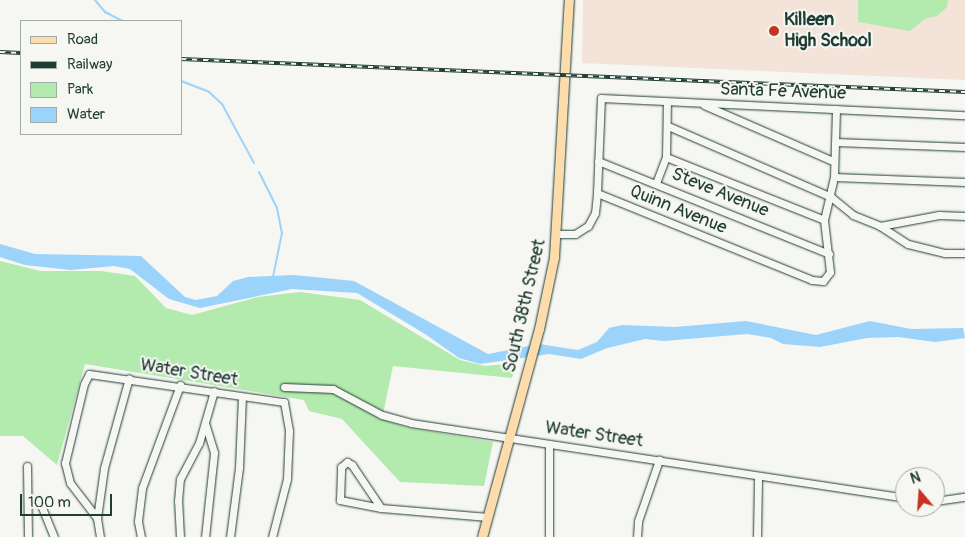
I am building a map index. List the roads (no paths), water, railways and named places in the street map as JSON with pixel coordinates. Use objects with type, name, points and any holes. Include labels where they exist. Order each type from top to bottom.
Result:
[{"type":"main road","name":"South 38th Street","points":[[482,537],[539,329],[557,234],[569,0]]},
{"type":"street","name":"Santa Fe Avenue","points":[[598,161],[601,98],[965,115]]},
{"type":"street","points":[[656,183],[666,157],[667,102]]},
{"type":"street","points":[[702,104],[833,161]]},
{"type":"street","points":[[829,254],[824,220],[831,197],[834,177],[836,109]]},
{"type":"street","points":[[668,126],[831,197],[853,215],[880,226],[908,244],[945,253],[965,253]]},
{"type":"street","points":[[836,142],[965,147]]},
{"type":"street","points":[[666,157],[824,220]]},
{"type":"street","points":[[557,234],[575,234],[588,226],[595,213],[598,161]]},
{"type":"street","name":"Steve Avenue","points":[[598,161],[829,254]]},
{"type":"street","points":[[834,177],[965,182]]},
{"type":"street","name":"Quinn Avenue","points":[[597,193],[812,280],[823,281],[830,272],[829,254]]},
{"type":"street","points":[[880,226],[939,215],[965,216]]},
{"type":"street","name":"Water Street","points":[[97,518],[70,483],[65,463],[89,374],[180,385],[284,402],[289,431],[287,479],[272,537]]},
{"type":"street","points":[[100,537],[97,518],[104,468],[129,378]]},
{"type":"street","points":[[141,537],[138,521],[142,488],[180,385]]},
{"type":"street","name":"Water Street","points":[[284,387],[333,390],[382,415],[403,422],[895,497]]},
{"type":"street","points":[[180,537],[178,501],[180,479],[205,423],[214,391]]},
{"type":"street","points":[[230,537],[239,468],[242,396]]},
{"type":"street","points":[[205,423],[214,453],[206,537]]},
{"type":"street","points":[[549,444],[549,537]]},
{"type":"street","points":[[637,537],[638,521],[659,460]]},
{"type":"street","points":[[381,508],[352,465],[344,462],[341,467],[340,500],[381,508],[488,517]]},
{"type":"street","points":[[27,466],[28,537]]},
{"type":"street","points":[[756,537],[758,477]]},
{"type":"street","points":[[945,500],[965,497]]},
{"type":"street","points":[[39,500],[54,537]]},
{"type":"street","points":[[28,515],[42,515],[48,521]]},
{"type":"water","points":[[0,244],[35,254],[141,256],[185,297],[196,300],[217,296],[233,281],[248,277],[294,275],[354,281],[488,354],[539,344],[578,350],[597,342],[609,328],[622,325],[675,327],[746,321],[816,335],[870,321],[911,329],[963,328],[965,338],[935,342],[898,337],[867,338],[820,347],[783,344],[771,338],[747,334],[664,341],[645,339],[607,348],[581,359],[549,354],[480,364],[459,358],[425,334],[357,293],[292,289],[200,308],[169,299],[130,269],[114,266],[71,270],[25,265],[0,257]]},
{"type":"waterway","points":[[95,0],[105,12],[121,20]]},
{"type":"waterway","points":[[182,81],[209,92],[222,104],[254,163]]},
{"type":"waterway","points":[[259,172],[277,208],[282,233],[273,277]]},
{"type":"railway","points":[[0,52],[20,53]]},
{"type":"railway","points":[[182,59],[965,92]]},
{"type":"place","name":"Killeen High School","points":[[774,31]]}]
